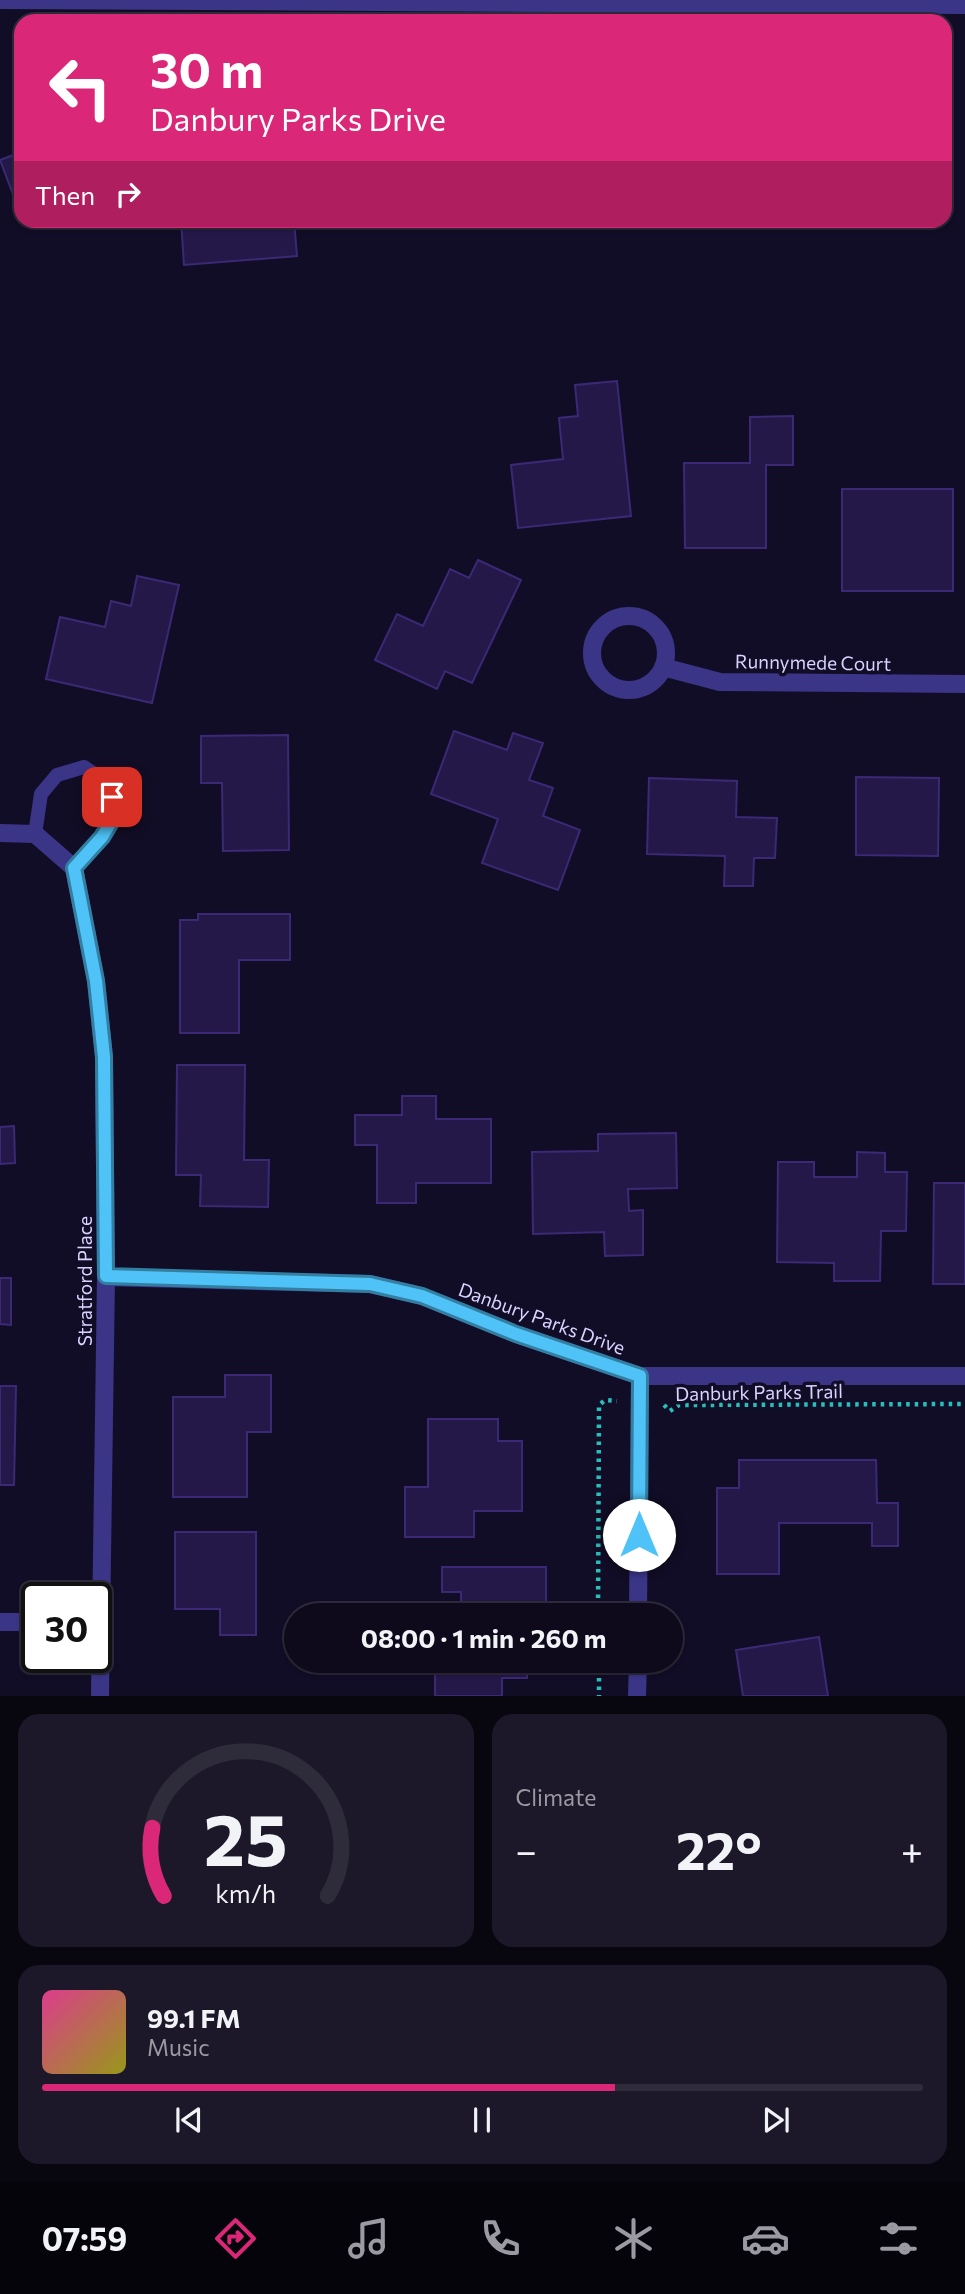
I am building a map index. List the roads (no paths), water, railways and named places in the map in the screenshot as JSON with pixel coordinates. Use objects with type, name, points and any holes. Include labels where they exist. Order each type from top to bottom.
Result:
[{"type":"street","points":[[0,0],[965,5]]},
{"type":"street","points":[[628,616],[640,618],[660,632],[665,644],[663,667],[657,678],[647,685],[623,690],[612,685],[602,678],[595,668],[592,657],[597,633],[606,624],[628,616]]},
{"type":"street","name":"Runnymede Court","points":[[663,667],[720,682],[965,684]]},
{"type":"street","points":[[0,833],[35,834],[74,868]]},
{"type":"street","name":"Stratford Place","points":[[74,868],[96,981],[104,1057],[106,1276],[100,1582]]},
{"type":"street","name":"Danbury Parks Drive","points":[[106,1276],[370,1284],[422,1296],[516,1334],[640,1376],[965,1376]]},
{"type":"street","points":[[638,1603],[640,1376]]},
{"type":"street","points":[[0,1622],[21,1622]]},
{"type":"street","name":"Stratford Place","points":[[100,1673],[100,1696]]},
{"type":"street","points":[[638,1673],[638,1696]]},
{"type":"lane","points":[[35,834],[41,794],[57,775],[84,767],[108,783],[117,812],[102,837],[74,868]]}]
